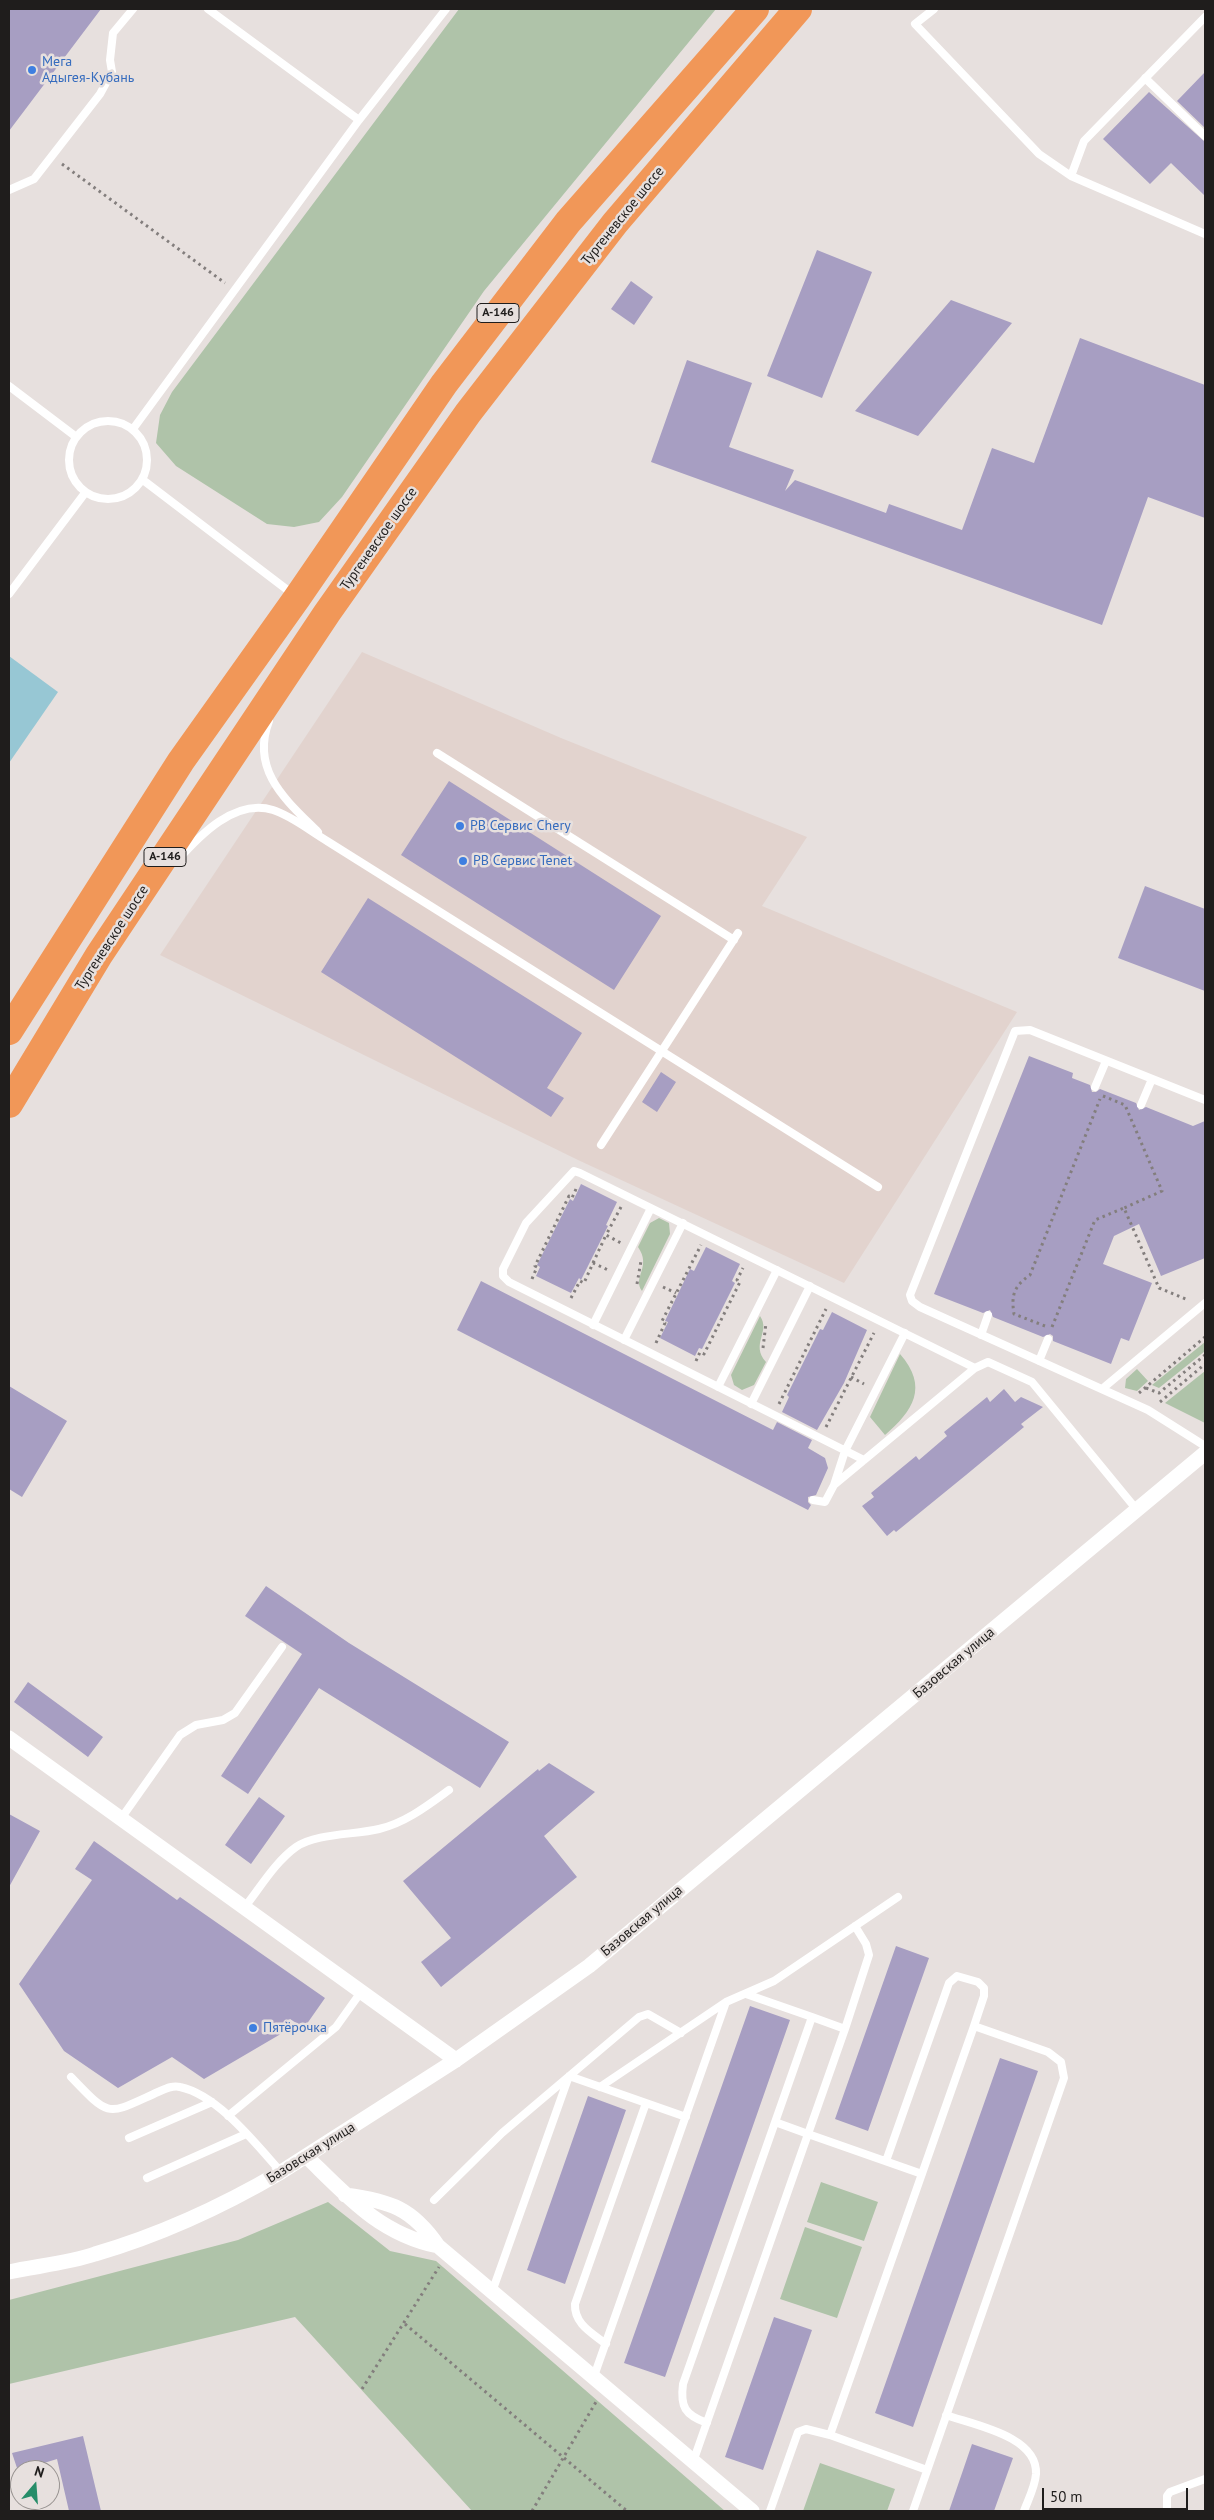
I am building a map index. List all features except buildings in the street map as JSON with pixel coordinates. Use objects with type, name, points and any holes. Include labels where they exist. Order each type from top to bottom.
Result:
[{"type":"highway","name":"А-146","points":[[9,1031],[181,761],[297,598],[444,384],[568,222],[755,9]]},
{"type":"highway","name":"Тургеневское шоссе","points":[[9,1104],[99,955],[298,658],[468,412],[615,223],[798,9]]},
{"type":"street","name":"Базовская улица","points":[[9,2272],[93,2255],[162,2232],[254,2188],[307,2157],[456,2060],[589,1966],[1205,1453]]},
{"type":"street","points":[[9,1738],[120,1820],[456,2060]]},
{"type":"street","points":[[307,2157],[370,2216],[394,2232],[443,2250]]},
{"type":"street","points":[[345,2194],[374,2198],[410,2213],[427,2229],[443,2250],[599,2384],[752,2511]]},
{"type":"lane","points":[[9,190],[34,179],[100,94],[112,72],[110,60],[113,33],[133,9]]},
{"type":"lane","points":[[208,9],[359,120]]},
{"type":"lane","points":[[133,429],[359,120],[446,9]]},
{"type":"lane","points":[[934,9],[915,24],[1039,154],[1071,176],[1205,234]]},
{"type":"lane","points":[[1071,176],[1084,141],[1205,17]]},
{"type":"lane","points":[[1145,78],[1205,136]]},
{"type":"lane","points":[[9,386],[76,436]]},
{"type":"lane","points":[[116,421],[133,429],[145,445],[148,461],[143,480],[127,495],[106,500],[86,493],[72,476],[68,455],[76,436],[95,422],[116,421]]},
{"type":"lane","points":[[143,480],[297,598]]},
{"type":"lane","points":[[9,594],[86,493]]},
{"type":"lane","points":[[298,658],[279,694],[265,730],[264,753],[268,773],[278,792],[327,841]]},
{"type":"lane","points":[[437,752],[736,937],[601,1145]]},
{"type":"lane","points":[[170,868],[196,839],[217,823],[237,813],[257,808],[273,810],[327,841],[878,1187]]},
{"type":"lane","points":[[99,955],[149,897]]},
{"type":"lane","points":[[1205,1100],[1030,1030],[1021,1029],[1015,1032],[1011,1037],[910,1295],[912,1301],[920,1308],[1148,1410],[1205,1446]]},
{"type":"lane","points":[[1095,1087],[1106,1061]]},
{"type":"lane","points":[[1142,1105],[1152,1079]]},
{"type":"lane","points":[[864,1460],[508,1282],[503,1276],[503,1269],[526,1223],[574,1171],[975,1368]]},
{"type":"lane","points":[[593,1325],[651,1208]]},
{"type":"lane","points":[[624,1340],[682,1223]]},
{"type":"lane","points":[[718,1387],[777,1270]]},
{"type":"lane","points":[[751,1404],[810,1286]]},
{"type":"lane","points":[[1102,1390],[1204,1304]]},
{"type":"lane","points":[[981,1335],[988,1315]]},
{"type":"lane","points":[[814,1500],[825,1502],[834,1485],[845,1451],[905,1333]]},
{"type":"lane","points":[[1039,1361],[1048,1339]]},
{"type":"lane","points":[[834,1485],[975,1368],[988,1362],[1032,1382],[1137,1510]]},
{"type":"lane","points":[[120,1820],[180,1735],[196,1725],[223,1720],[235,1713],[282,1647]]},
{"type":"lane","points":[[244,1908],[286,1856],[298,1846],[316,1839],[394,1825],[449,1790]]},
{"type":"lane","points":[[600,2087],[726,2002],[774,1981],[898,1897]]},
{"type":"lane","points":[[693,2462],[869,1956],[866,1944],[855,1926]]},
{"type":"lane","points":[[830,2435],[984,1996],[984,1988],[978,1982],[957,1976],[949,1983],[886,2161]]},
{"type":"lane","points":[[228,2116],[336,2027],[361,1992]]},
{"type":"lane","points":[[746,1994],[845,2029]]},
{"type":"lane","points":[[599,2384],[606,2344],[726,2002]]},
{"type":"lane","points":[[434,2200],[495,2140],[642,2015],[651,2016],[680,2033]]},
{"type":"lane","points":[[707,2423],[691,2417],[686,2410],[682,2394],[683,2384],[812,2017]]},
{"type":"lane","points":[[914,2511],[1064,2078],[1061,2062],[1048,2052],[974,2026]]},
{"type":"lane","points":[[569,2076],[686,2117]]},
{"type":"lane","points":[[492,2292],[569,2076]]},
{"type":"lane","points":[[71,2077],[98,2106],[106,2109],[116,2110],[170,2086],[188,2089],[212,2102],[228,2116],[281,2172]]},
{"type":"lane","points":[[129,2138],[212,2102]]},
{"type":"lane","points":[[606,2344],[579,2323],[575,2314],[575,2304],[646,2103]]},
{"type":"lane","points":[[775,2122],[922,2174]]},
{"type":"lane","points":[[147,2178],[246,2134]]},
{"type":"lane","points":[[946,2415],[1015,2439],[1031,2454],[1036,2474],[1024,2511]]},
{"type":"lane","points":[[770,2511],[798,2432],[806,2429],[830,2435],[927,2470]]},
{"type":"lane","points":[[1167,2511],[1167,2496],[1170,2492],[1205,2479]]},
{"type":"path","points":[[52,156],[235,291]]},
{"type":"path","points":[[1101,1095],[1124,1105],[1162,1191],[1124,1208],[1095,1220],[1051,1329],[1014,1314],[1012,1298],[1017,1284],[1030,1274],[1101,1095]]},
{"type":"path","points":[[538,1286],[530,1282],[537,1267],[534,1266],[569,1196],[572,1198],[580,1181]]},
{"type":"path","points":[[570,1301],[580,1281],[584,1283],[606,1235],[624,1202]]},
{"type":"path","points":[[1124,1208],[1158,1288],[1204,1304]]},
{"type":"path","points":[[606,1235],[623,1244]]},
{"type":"path","points":[[620,1250],[627,1235]]},
{"type":"path","points":[[655,1343],[665,1323],[662,1321],[703,1242]]},
{"type":"path","points":[[631,1248],[640,1258],[636,1279],[638,1289],[654,1300],[665,1278]]},
{"type":"path","points":[[593,1263],[609,1271]]},
{"type":"path","points":[[695,1363],[700,1352],[704,1354],[740,1282],[737,1280],[746,1263]]},
{"type":"path","points":[[606,1278],[613,1264]]},
{"type":"path","points":[[661,1286],[676,1293]]},
{"type":"path","points":[[562,1297],[576,1304]]},
{"type":"path","points":[[778,1405],[829,1304]]},
{"type":"path","points":[[756,1310],[762,1313],[766,1323],[763,1344],[765,1353],[773,1360]]},
{"type":"path","points":[[826,1429],[876,1328]]},
{"type":"path","points":[[1129,1402],[1205,1337]]},
{"type":"path","points":[[646,1339],[663,1347]]},
{"type":"path","points":[[1146,1388],[1159,1393],[1205,1355]]},
{"type":"path","points":[[687,1359],[703,1368]]},
{"type":"path","points":[[1160,1402],[1205,1364]]},
{"type":"path","points":[[774,1403],[786,1409]]},
{"type":"path","points":[[818,1425],[833,1433]]},
{"type":"path","points":[[362,2389],[405,2324],[443,2250]]},
{"type":"path","points":[[405,2324],[627,2511]]},
{"type":"path","points":[[532,2511],[564,2458],[599,2384]]},
{"type":"shaded area","points":[[362,652],[561,738],[807,837],[762,906],[1017,1012],[844,1283],[578,1160],[160,955]]},
{"type":"green space","points":[[459,9],[716,9],[484,291],[342,497],[319,522],[294,527],[267,524],[176,466],[156,443],[160,415],[172,392]]},
{"type":"green space","points":[[659,1218],[669,1223],[670,1234],[642,1291],[639,1281],[643,1260],[638,1247],[650,1223]]},
{"type":"green space","points":[[760,1316],[763,1327],[760,1349],[766,1362],[754,1385],[742,1390],[734,1385],[731,1375]]},
{"type":"green space","points":[[1205,1342],[1205,1351],[1159,1388],[1152,1385]]},
{"type":"green space","points":[[900,1354],[914,1377],[914,1398],[910,1408],[903,1417],[885,1435],[870,1417]]},
{"type":"green space","points":[[1137,1369],[1148,1381],[1137,1391],[1125,1388],[1126,1379]]},
{"type":"green space","points":[[1205,1371],[1205,1423],[1165,1403]]},
{"type":"green space","points":[[821,2182],[878,2202],[864,2241],[807,2222]]},
{"type":"green space","points":[[328,2202],[390,2251],[436,2261],[725,2511],[472,2511],[295,2317],[9,2384],[9,2300],[238,2240]]},
{"type":"green space","points":[[805,2227],[862,2247],[837,2318],[780,2299]]},
{"type":"green space","points":[[820,2463],[895,2489],[887,2511],[803,2511]]},
{"type":"water","points":[[9,656],[58,692],[9,763]]},
{"type":"place","name":"Мега Адыгея-Кубань","points":[[32,70]]},
{"type":"place","name":"PB Сервис Chery","points":[[460,826]]},
{"type":"place","name":"PB Сервис Tenet","points":[[463,861]]},
{"type":"place","name":"Пятёрочка","points":[[253,2028]]}]
